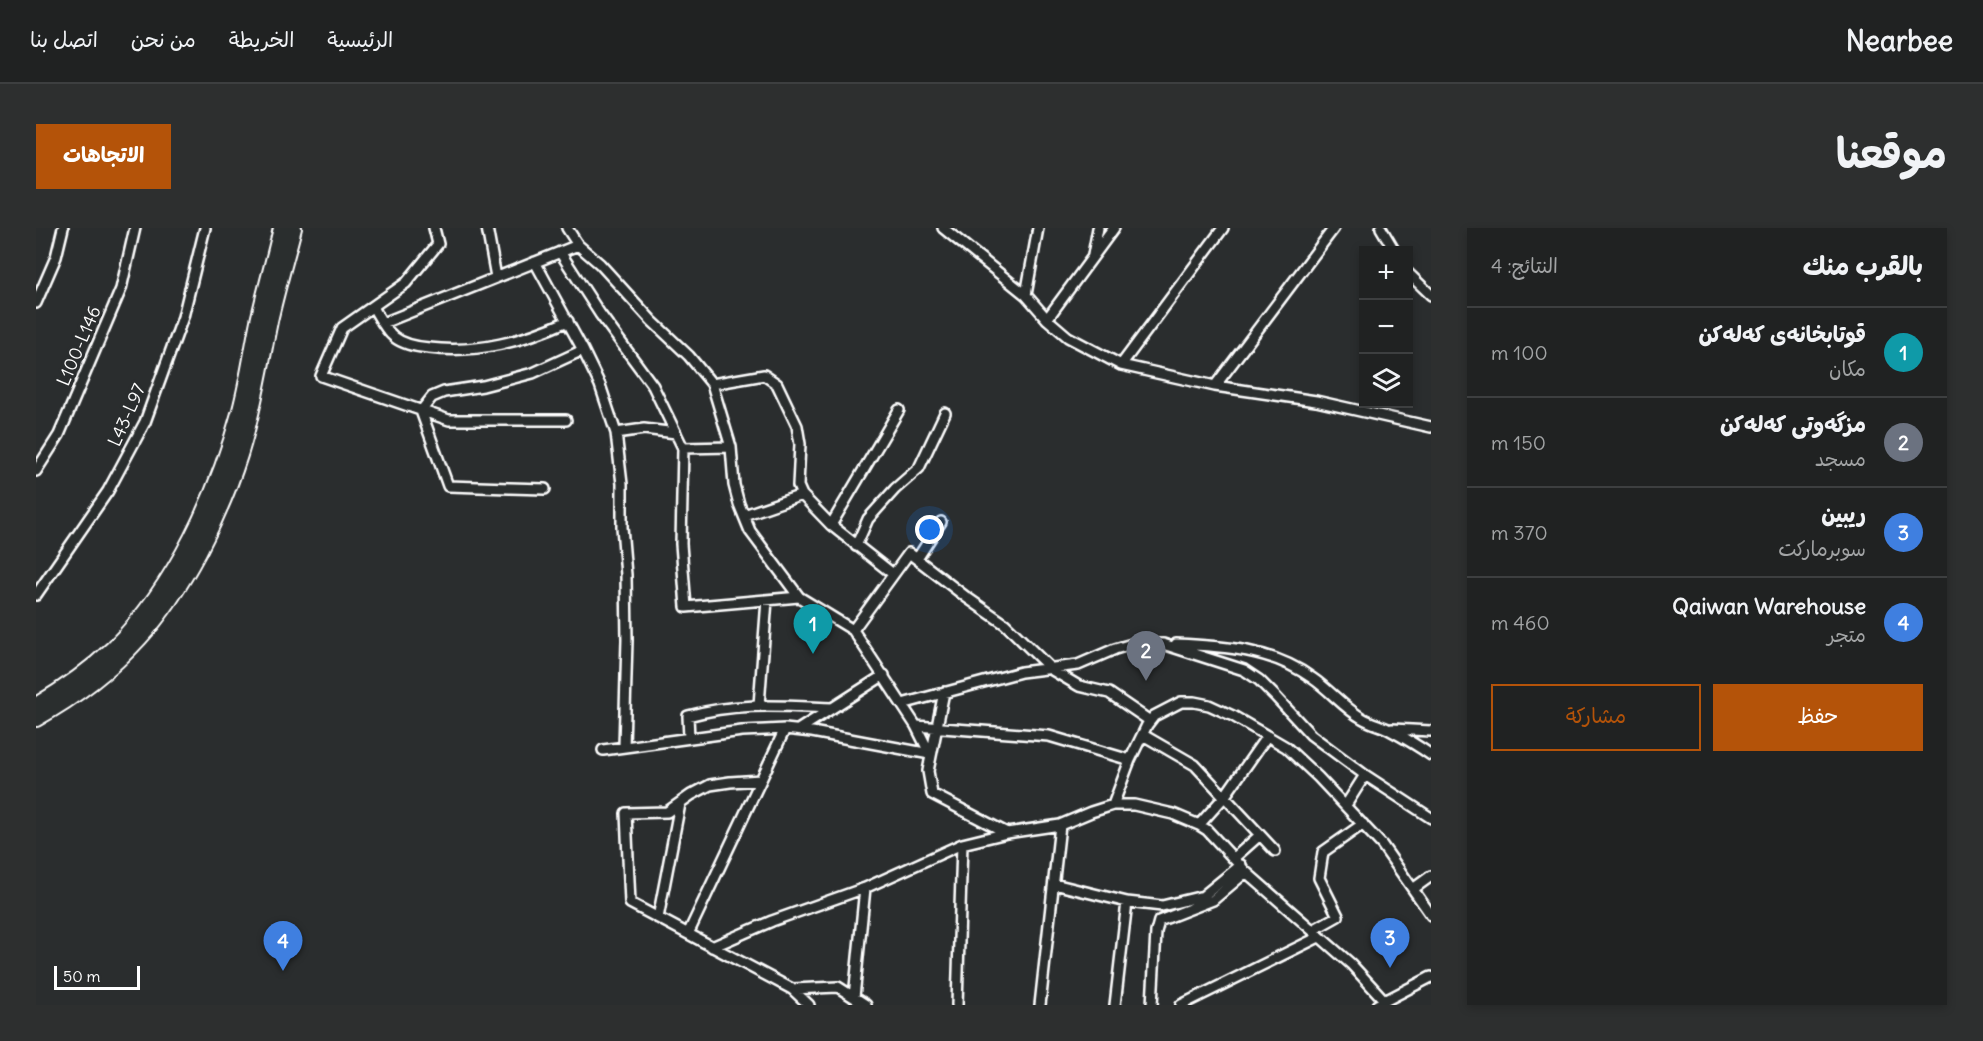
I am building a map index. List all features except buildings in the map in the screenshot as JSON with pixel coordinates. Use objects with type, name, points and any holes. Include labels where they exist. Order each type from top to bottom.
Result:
[{"type":"street","points":[[36,303],[56,256],[63,228]]},
{"type":"street","name":"L100-L146","points":[[36,471],[59,435],[121,289],[135,228]]},
{"type":"street","name":"L43-L97","points":[[36,595],[108,491],[145,422],[183,317],[205,228]]},
{"type":"street","points":[[36,705],[91,667],[127,634],[162,586],[195,528],[224,461],[240,410],[258,321],[282,228]]},
{"type":"street","points":[[36,719],[98,677],[140,638],[179,585],[208,533],[241,454],[271,318],[294,228]]},
{"type":"street","points":[[434,228],[438,244],[406,283],[342,328],[321,376],[436,417],[464,421],[566,420]]},
{"type":"street","points":[[487,228],[496,277]]},
{"type":"street","points":[[567,228],[578,244],[689,356],[712,384],[731,447],[734,485],[744,515],[756,539],[799,597],[854,630],[916,726],[930,754]]},
{"type":"street","points":[[943,228],[951,232],[1026,296],[1068,337],[1121,365],[1215,386],[1316,401],[1431,427]]},
{"type":"street","points":[[1026,296],[1038,228]]},
{"type":"street","points":[[1092,258],[1098,228]]},
{"type":"street","points":[[1047,319],[1114,228]]},
{"type":"street","points":[[1121,365],[1223,228]]},
{"type":"street","points":[[1215,386],[1334,228]]},
{"type":"street","points":[[1381,228],[1392,246]]},
{"type":"street","points":[[383,323],[578,244]]},
{"type":"street","points":[[560,252],[600,314],[653,386],[683,448],[681,544],[686,607],[799,597]]},
{"type":"street","points":[[535,262],[600,385],[616,433],[622,484],[621,527],[626,575],[624,747]]},
{"type":"street","points":[[1413,278],[1431,295]]},
{"type":"street","points":[[373,307],[388,331],[403,342],[416,346],[460,351],[524,339],[568,321]]},
{"type":"street","points":[[421,411],[432,397],[444,392],[483,386],[533,373],[583,350]]},
{"type":"street","points":[[712,384],[764,375],[777,384],[797,426],[800,444],[798,486],[802,495],[831,525],[893,574]]},
{"type":"street","points":[[831,525],[899,410]]},
{"type":"street","points":[[421,411],[448,486],[545,489]]},
{"type":"street","points":[[856,546],[868,519],[895,489],[919,468],[945,413]]},
{"type":"street","points":[[616,433],[644,429],[676,433]]},
{"type":"street","points":[[683,448],[731,447]]},
{"type":"street","points":[[744,515],[802,495]]},
{"type":"street","points":[[917,559],[941,522]]},
{"type":"street","points":[[854,630],[909,553],[1005,624],[1052,670],[1079,686],[1109,693],[1150,721]]},
{"type":"street","points":[[759,705],[767,600]]},
{"type":"street","points":[[902,704],[1021,672],[1078,665],[1132,644],[1221,646],[1292,665],[1310,675],[1362,718],[1416,744],[1431,755]]},
{"type":"street","points":[[1163,644],[1244,670],[1259,680],[1311,735],[1365,775],[1431,818]]},
{"type":"street","points":[[798,730],[884,675]]},
{"type":"street","points":[[944,692],[930,754],[928,771],[932,794],[1007,833]]},
{"type":"street","points":[[1113,805],[1130,760],[1154,716],[1181,702],[1209,705],[1233,716],[1286,747],[1346,804],[1382,845],[1431,915]]},
{"type":"street","points":[[689,738],[688,716],[716,708],[759,705],[832,708]]},
{"type":"street","points":[[916,726],[1049,736],[1130,760]]},
{"type":"street","points":[[1385,728],[1431,731]]},
{"type":"street","points":[[603,750],[689,738],[785,729],[930,754]]},
{"type":"street","points":[[688,934],[785,729]]},
{"type":"street","points":[[1143,735],[1195,765],[1275,851]]},
{"type":"street","points":[[1199,825],[1226,796],[1267,736]]},
{"type":"street","points":[[1346,804],[1365,775]]},
{"type":"street","points":[[761,780],[710,785],[667,812],[626,813],[630,903],[792,989],[809,1005]]},
{"type":"street","points":[[658,918],[680,804]]},
{"type":"street","points":[[712,947],[772,921],[865,888],[962,844],[1007,833],[1060,825],[1113,805],[1134,805],[1173,814],[1199,825],[1216,838],[1273,897],[1351,964],[1381,1003],[1431,977]]},
{"type":"street","points":[[1181,1005],[1316,933],[1338,916],[1319,878],[1323,852],[1363,824]]},
{"type":"street","points":[[1040,1005],[1060,825]]},
{"type":"street","points":[[1152,1005],[1156,932],[1159,921],[1213,900],[1260,835]]},
{"type":"street","points":[[957,1005],[962,844]]},
{"type":"street","points":[[1054,884],[1127,902],[1162,906],[1203,896],[1240,865]]},
{"type":"street","points":[[1413,889],[1431,876]]},
{"type":"street","points":[[854,997],[865,888]]},
{"type":"street","points":[[1115,1005],[1127,902]]},
{"type":"street","points":[[792,989],[838,987],[866,1005]]},
{"type":"place","name":"قوتابخانەی کەلەکن","points":[[813,654]]},
{"type":"place","name":"مزگەوتی کەلەکن","points":[[1146,681]]},
{"type":"place","name":"ریبین","points":[[1390,968]]},
{"type":"place","name":"Qaiwan Warehouse","points":[[283,971]]}]
